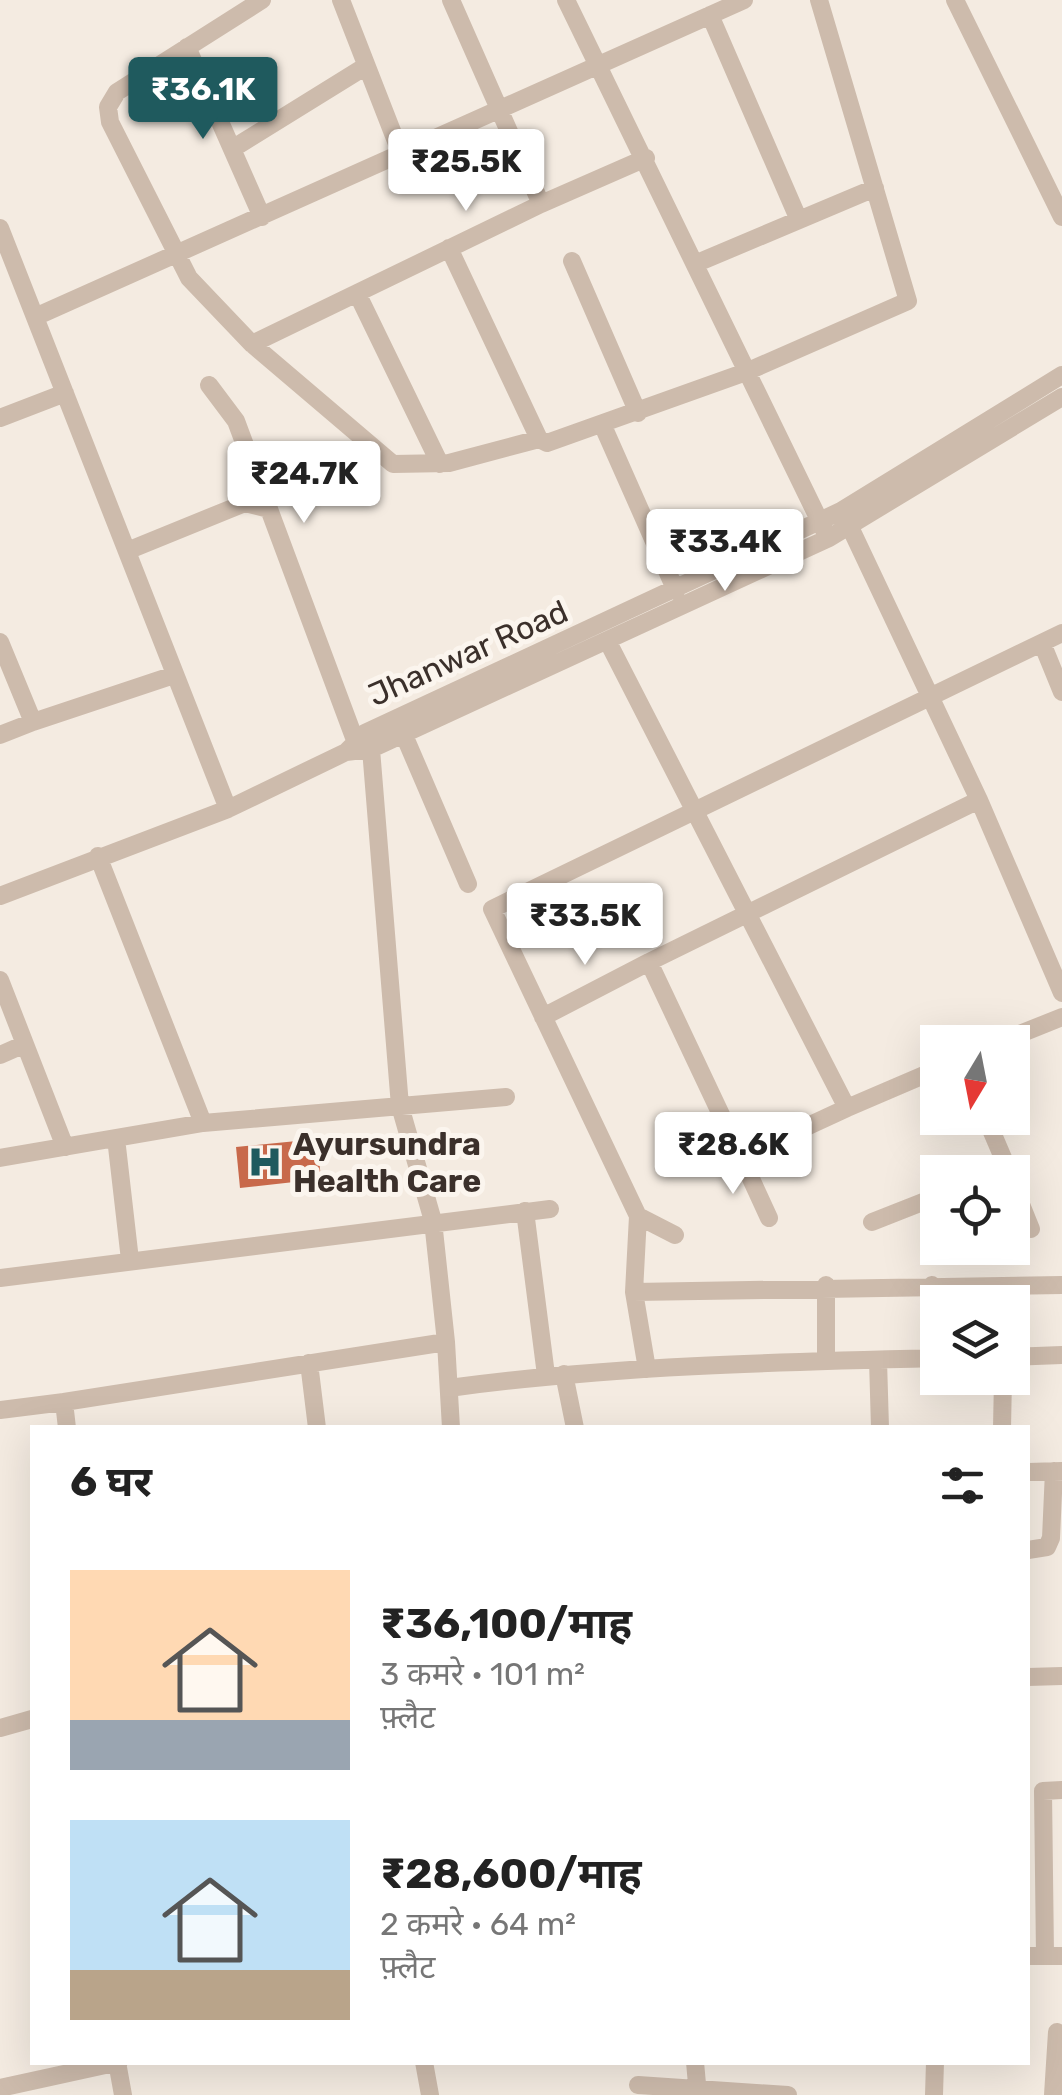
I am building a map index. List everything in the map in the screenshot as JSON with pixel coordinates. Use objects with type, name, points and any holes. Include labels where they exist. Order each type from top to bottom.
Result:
[{"type":"street","points":[[262,0],[117,92],[108,107],[110,122],[189,278],[252,344],[393,464],[440,464],[539,440],[556,443],[746,372],[908,301],[819,0]]},
{"type":"street","points":[[341,0],[401,154]]},
{"type":"street","points":[[451,0],[502,108],[541,204]]},
{"type":"street","points":[[566,0],[825,530]]},
{"type":"street","points":[[35,316],[179,256],[744,0]]},
{"type":"street","points":[[955,0],[1056,190],[1062,218]]},
{"type":"street","points":[[710,15],[798,218]]},
{"type":"street","points":[[187,48],[262,218]]},
{"type":"street","points":[[232,149],[366,66]]},
{"type":"street","points":[[252,344],[541,204],[646,158]]},
{"type":"street","points":[[697,264],[875,188]]},
{"type":"street","points":[[0,228],[228,810]]},
{"type":"street","points":[[449,248],[539,440]]},
{"type":"street","points":[[572,261],[638,413]]},
{"type":"street","points":[[357,292],[440,464]]},
{"type":"street","name":"Jhanwar Road","points":[[357,747],[404,735],[608,642],[825,530],[1062,375]]},
{"type":"street","points":[[208,386],[236,421],[357,747],[400,1106],[433,1221],[451,1425]]},
{"type":"street","points":[[0,418],[65,393]]},
{"type":"street","name":"Jhanwar Road","points":[[357,747],[676,591],[825,530],[850,526],[1062,397]]},
{"type":"street","points":[[603,426],[676,591]]},
{"type":"street","points":[[127,551],[245,503],[269,508]]},
{"type":"street","points":[[850,526],[979,800],[1062,993]]},
{"type":"street","points":[[648,1369],[634,1292],[638,1216],[492,909],[1062,633]]},
{"type":"street","points":[[0,642],[34,722]]},
{"type":"street","points":[[608,642],[697,808],[847,1108]]},
{"type":"street","points":[[1042,643],[1062,692]]},
{"type":"street","points":[[0,735],[174,674]]},
{"type":"street","points":[[404,735],[468,884]]},
{"type":"street","points":[[0,896],[228,810],[357,747]]},
{"type":"street","points":[[544,1017],[979,800]]},
{"type":"street","points":[[98,856],[203,1122]]},
{"type":"street","points":[[649,962],[768,1218]]},
{"type":"street","points":[[0,980],[65,1147]]},
{"type":"street","points":[[1030,1029],[1062,1016]]},
{"type":"street","points":[[0,1054],[25,1044]]},
{"type":"street","points":[[741,1157],[920,1077]]},
{"type":"street","points":[[0,1158],[203,1122],[506,1097]]},
{"type":"street","points":[[116,1138],[130,1260]]},
{"type":"street","points":[[872,1222],[920,1203]]},
{"type":"street","points":[[0,1278],[550,1208]]},
{"type":"street","points":[[525,1211],[555,1374],[574,1425]]},
{"type":"street","points":[[638,1216],[675,1235]]},
{"type":"street","points":[[1030,1285],[1062,1285]]},
{"type":"street","points":[[826,1286],[826,1362]]},
{"type":"street","points":[[634,1292],[920,1286]]},
{"type":"street","points":[[0,1410],[446,1342]]},
{"type":"street","points":[[1030,1356],[1062,1355]]},
{"type":"street","points":[[449,1388],[555,1374],[920,1359]]},
{"type":"street","points":[[878,1360],[880,1425]]},
{"type":"street","points":[[308,1363],[317,1425]]},
{"type":"street","points":[[1002,1425],[1003,1395]]},
{"type":"street","points":[[64,1402],[67,1425]]},
{"type":"street","points":[[1030,1472],[1058,1471],[1051,1538],[1047,1547],[1030,1550]]},
{"type":"street","points":[[1030,1677],[1062,1676]]},
{"type":"street","points":[[0,1728],[30,1720]]},
{"type":"street","points":[[1044,1790],[1036,1850],[1045,1956]]},
{"type":"street","points":[[1054,2095],[1059,2068],[1057,2032]]},
{"type":"street","points":[[4,2090],[110,2065]]},
{"type":"street","points":[[118,2065],[123,2095]]},
{"type":"street","points":[[425,2065],[430,2095]]},
{"type":"street","points":[[695,2065],[698,2092]]},
{"type":"street","points":[[934,2095],[935,2065]]},
{"type":"street","points":[[638,2085],[788,2095]]},
{"type":"building","points":[[317,1139],[321,1179],[240,1188],[236,1147]]},
{"type":"place","name":"Ayursundra Health Care","points":[[265,1162]]}]
